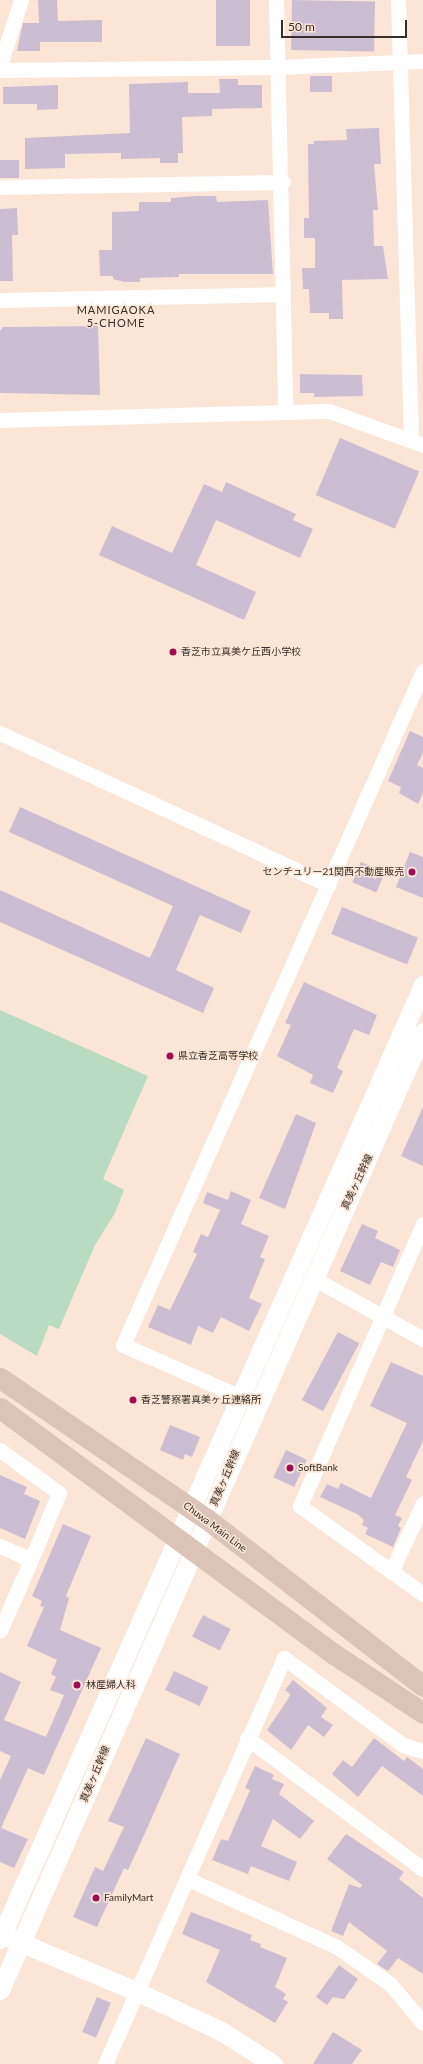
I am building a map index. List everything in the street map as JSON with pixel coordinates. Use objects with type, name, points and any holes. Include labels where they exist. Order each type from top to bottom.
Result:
[{"type":"main road","name":"Chuwa Main Line","points":[[0,1378],[207,1519],[423,1686]]},
{"type":"main road","points":[[0,1408],[334,1654],[423,1713]]},
{"type":"street","points":[[0,65],[21,0]]},
{"type":"street","points":[[276,0],[283,182],[281,294],[285,411]]},
{"type":"street","points":[[0,420],[328,411],[417,443],[398,0]]},
{"type":"street","points":[[0,70],[278,67],[423,61]]},
{"type":"street","points":[[0,187],[283,182]]},
{"type":"street","points":[[0,300],[281,294]]},
{"type":"street","points":[[241,1397],[124,1345],[423,671]]},
{"type":"street","points":[[0,733],[329,884]]},
{"type":"street","name":"真美ヶ丘幹線","points":[[0,1990],[22,1943],[185,1544],[189,1506],[241,1397],[423,984]]},
{"type":"street","name":"真美ヶ丘幹線","points":[[1,1936],[185,1544],[207,1519],[423,1032]]},
{"type":"street","points":[[423,1224],[300,1506],[423,1594]]},
{"type":"street","points":[[313,1278],[423,1339]]},
{"type":"street","points":[[0,1450],[59,1493],[32,1560],[0,1631]]},
{"type":"street","points":[[391,1572],[423,1503]]},
{"type":"street","points":[[0,1546],[32,1560]]},
{"type":"street","points":[[105,2064],[188,1880],[247,1738],[284,1658],[403,1745],[423,1751]]},
{"type":"street","points":[[247,1738],[423,1869]]},
{"type":"street","points":[[188,1880],[337,1947],[390,1984],[423,2023]]},
{"type":"street","points":[[1,1936],[22,1943],[138,1992],[221,2031],[273,2064]]},
{"type":"green space","points":[[0,1010],[148,1076],[103,1179],[124,1190],[115,1213],[95,1245],[59,1329],[49,1325],[37,1356],[0,1334]]},
{"type":"building","points":[[38,0],[57,0],[58,21],[102,20],[102,42],[40,42],[40,51],[17,51],[23,23],[39,23]]},
{"type":"building","points":[[216,0],[250,0],[250,46],[216,46]]},
{"type":"building","points":[[292,0],[375,1],[374,51],[291,50]]},
{"type":"building","points":[[310,76],[332,76],[332,92],[310,92]]},
{"type":"building","points":[[219,79],[238,79],[238,85],[262,85],[262,108],[212,109],[212,116],[182,117],[183,153],[178,153],[178,163],[160,163],[160,158],[121,159],[121,153],[65,154],[65,168],[25,169],[25,138],[130,133],[129,84],[188,82],[188,93],[220,93]]},
{"type":"building","points":[[58,85],[58,109],[37,110],[37,104],[3,104],[3,87]]},
{"type":"building","points":[[379,128],[381,164],[374,164],[378,210],[373,210],[374,246],[383,246],[388,279],[342,280],[343,319],[329,319],[329,313],[310,313],[309,289],[303,289],[302,268],[315,268],[315,238],[304,238],[304,218],[309,218],[308,144],[314,144],[314,141],[347,140],[346,129]]},
{"type":"building","points":[[0,160],[19,160],[19,178],[0,178]]},
{"type":"building","points":[[216,196],[217,202],[268,200],[273,274],[179,274],[179,277],[140,278],[140,282],[124,282],[113,279],[113,276],[100,276],[99,250],[112,250],[112,212],[139,211],[139,202],[171,202],[171,198]]},
{"type":"building","points":[[17,208],[18,235],[12,235],[13,281],[0,281],[0,209]]},
{"type":"building","points":[[98,326],[100,395],[0,393],[0,331],[3,327]]},
{"type":"building","points":[[300,374],[362,375],[363,396],[314,397],[314,393],[300,393]]},
{"type":"building","points":[[340,438],[419,472],[395,529],[316,495]]},
{"type":"building","points":[[226,482],[296,514],[293,520],[313,529],[300,558],[216,520],[196,565],[256,592],[244,620],[99,555],[112,526],[172,553],[204,484],[222,492]]},
{"type":"building","points":[[410,731],[423,737],[423,753],[417,765],[423,768],[423,793],[418,804],[399,793],[401,787],[388,781]]},
{"type":"building","points":[[20,807],[251,911],[241,933],[200,915],[176,970],[214,988],[203,1013],[0,922],[0,890],[150,958],[173,906],[9,832]]},
{"type":"building","name":"センチュリー21関西不動産販売","points":[[410,852],[423,857],[423,898],[396,887]]},
{"type":"building","points":[[361,862],[385,872],[376,892],[352,882]]},
{"type":"building","points":[[342,907],[418,938],[407,965],[331,934]]},
{"type":"building","points":[[304,982],[377,1015],[369,1035],[354,1029],[337,1068],[343,1071],[333,1093],[310,1083],[313,1075],[277,1056],[291,1025],[285,1023]]},
{"type":"building","points":[[423,1107],[423,1166],[401,1156]]},
{"type":"building","points":[[296,1114],[316,1123],[285,1209],[259,1198]]},
{"type":"building","points":[[231,1191],[251,1200],[241,1224],[269,1236],[260,1257],[265,1259],[249,1298],[262,1304],[249,1331],[221,1317],[213,1333],[198,1326],[191,1345],[148,1327],[158,1305],[170,1310],[197,1254],[193,1252],[201,1234],[208,1237],[220,1210],[203,1203],[207,1192],[228,1200]]},
{"type":"building","points":[[362,1224],[378,1231],[375,1238],[400,1250],[393,1267],[381,1262],[370,1285],[340,1271]]},
{"type":"building","points":[[338,1332],[359,1343],[323,1411],[302,1400]]},
{"type":"building","points":[[391,1362],[423,1376],[423,1441],[406,1477],[412,1480],[395,1515],[402,1518],[398,1526],[401,1528],[393,1547],[365,1534],[368,1528],[362,1525],[364,1520],[357,1514],[320,1497],[327,1484],[338,1489],[341,1483],[371,1498],[407,1423],[370,1406]]},
{"type":"building","points":[[170,1425],[200,1437],[192,1457],[185,1454],[183,1460],[160,1450]]},
{"type":"building","name":"SoftBank","points":[[286,1450],[307,1460],[294,1487],[273,1477]]},
{"type":"building","points":[[0,1475],[27,1487],[24,1494],[40,1501],[25,1539],[0,1528]]},
{"type":"building","points":[[63,1524],[91,1536],[66,1596],[69,1598],[60,1630],[101,1648],[44,1775],[28,1768],[1,1828],[28,1839],[14,1868],[0,1862],[0,1780],[11,1756],[0,1751],[0,1672],[21,1682],[4,1720],[46,1737],[64,1695],[50,1690],[56,1677],[51,1674],[57,1660],[27,1646],[44,1607],[40,1606],[42,1601],[32,1596]]},
{"type":"building","points":[[203,1615],[231,1629],[220,1650],[192,1636]]},
{"type":"building","points":[[174,1671],[208,1687],[200,1706],[165,1690]]},
{"type":"building","points":[[293,1680],[327,1708],[321,1717],[333,1725],[324,1737],[308,1725],[291,1750],[267,1730],[288,1699],[290,1694],[285,1690]]},
{"type":"building","points":[[146,1738],[180,1754],[128,1870],[124,1868],[97,1927],[73,1917],[95,1867],[103,1871],[124,1827],[108,1821]]},
{"type":"building","points":[[374,1738],[404,1761],[407,1757],[423,1769],[423,1796],[382,1766],[358,1797],[332,1774],[343,1760],[352,1767]]},
{"type":"building","points":[[255,1766],[274,1775],[272,1779],[284,1784],[279,1794],[314,1821],[300,1839],[273,1819],[261,1846],[297,1862],[289,1881],[251,1866],[248,1874],[212,1860],[221,1839],[228,1841],[250,1790],[245,1788]]},
{"type":"building","points":[[346,1834],[404,1872],[399,1879],[423,1898],[423,1974],[398,1958],[388,1971],[377,1964],[387,1951],[349,1922],[343,1936],[331,1931],[349,1884],[360,1888],[362,1885],[327,1859]]},
{"type":"building","points":[[191,1912],[252,1935],[250,1940],[261,1944],[260,1947],[287,1958],[275,1987],[286,1994],[283,1999],[288,2002],[275,2023],[206,1982],[220,1950],[182,1934]]},
{"type":"building","points":[[339,1965],[358,1979],[344,1999],[333,1997],[327,2005],[316,1997]]},
{"type":"building","points":[[97,1997],[111,2003],[96,2038],[82,2032]]},
{"type":"building","points":[[333,2032],[362,2050],[352,2064],[313,2064]]},
{"type":"place","name":"香芝市立真美ケ丘西小学校","points":[[173,652]]},
{"type":"place","name":"センチュリー21関西不動産販売","points":[[412,872]]},
{"type":"place","name":"県立香芝高等学校","points":[[170,1056]]},
{"type":"place","name":"香芝警察署真美ヶ丘連絡所","points":[[133,1400]]},
{"type":"place","name":"SoftBank","points":[[290,1468]]},
{"type":"place","name":"林産婦人科","points":[[77,1685]]},
{"type":"place","name":"FamilyMart","points":[[96,1898]]},
{"type":"district","name":"MAMIGAOKA 5-CHOME","points":[[116,317]]}]
